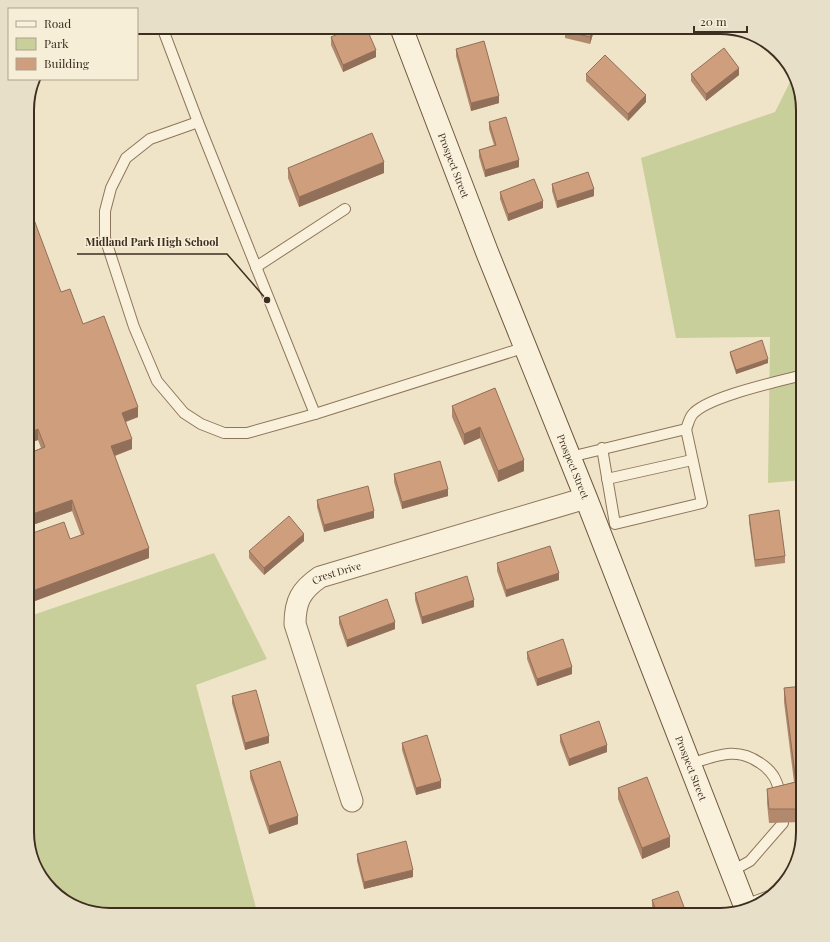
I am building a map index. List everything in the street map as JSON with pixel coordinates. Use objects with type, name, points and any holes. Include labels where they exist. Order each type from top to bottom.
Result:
[{"type":"main road","name":"Prospect Street","points":[[404,34],[484,245],[586,498],[607,526],[690,764],[744,904]]},
{"type":"street","name":"Crest Drive","points":[[352,801],[295,624],[295,610],[298,599],[307,585],[320,576],[586,498]]},
{"type":"lane","points":[[165,34],[198,122],[316,414]]},
{"type":"lane","points":[[198,122],[150,139],[126,158],[111,188],[105,211],[105,238],[134,327],[157,381],[184,413],[202,424],[224,433],[247,433],[316,414],[526,348]]},
{"type":"lane","points":[[256,267],[345,209]]},
{"type":"lane","points":[[602,448],[607,479],[607,526],[702,503],[686,429],[692,414],[702,406],[743,391],[796,377]]},
{"type":"lane","points":[[570,457],[602,448],[686,429]]},
{"type":"lane","points":[[607,479],[692,460]]},
{"type":"lane","points":[[690,764],[719,755],[739,753],[750,755],[770,770],[779,789],[781,799]]},
{"type":"lane","points":[[732,871],[750,861],[783,823]]},
{"type":"green space","points":[[790,82],[795,95],[796,105],[796,481],[768,483],[770,337],[676,338],[641,158],[775,112]]},
{"type":"green space","points":[[214,553],[267,659],[196,685],[256,908],[100,907],[76,900],[53,882],[44,870],[38,856],[34,832],[34,615]]},
{"type":"building","points":[[338,34],[369,34],[376,50],[343,65],[331,37]]},
{"type":"building","points":[[578,34],[591,34],[590,37]]},
{"type":"building","points":[[484,41],[499,96],[471,103],[456,49]]},
{"type":"building","points":[[724,48],[739,68],[706,94],[691,74]]},
{"type":"building","points":[[605,55],[646,95],[628,114],[586,74]]},
{"type":"building","points":[[506,117],[519,160],[485,170],[479,150],[496,145],[489,122]]},
{"type":"building","points":[[372,133],[384,162],[299,197],[288,168]]},
{"type":"building","points":[[588,172],[594,189],[557,201],[552,184]]},
{"type":"building","points":[[534,179],[543,201],[508,214],[500,192]]},
{"type":"building","points":[[34,220],[61,292],[70,289],[83,324],[104,316],[138,407],[122,413],[132,439],[111,446],[149,548],[34,590],[34,533],[64,522],[70,539],[84,534],[72,500],[34,514],[34,451],[45,447],[38,429],[34,431]]},
{"type":"building","points":[[762,340],[768,359],[736,370],[730,352]]},
{"type":"building","points":[[495,388],[524,460],[498,471],[480,427],[464,434],[452,406]]},
{"type":"building","points":[[440,461],[448,489],[402,502],[394,474]]},
{"type":"building","points":[[368,486],[374,511],[324,525],[317,500]]},
{"type":"building","points":[[779,510],[785,556],[755,560],[749,515]]},
{"type":"building","points":[[289,516],[304,534],[264,568],[249,551]]},
{"type":"building","points":[[550,546],[559,573],[506,590],[497,563]]},
{"type":"building","points":[[467,576],[474,600],[422,617],[415,593]]},
{"type":"building","points":[[387,599],[395,622],[347,640],[339,617]]},
{"type":"building","points":[[563,639],[572,667],[537,679],[527,652]]},
{"type":"building","points":[[796,687],[796,782],[784,688]]},
{"type":"building","points":[[256,690],[269,736],[245,743],[232,696]]},
{"type":"building","points":[[599,721],[607,745],[569,759],[560,735]]},
{"type":"building","points":[[427,735],[441,781],[416,788],[402,743]]},
{"type":"building","points":[[280,761],[298,816],[269,826],[250,771]]},
{"type":"building","points":[[647,777],[670,837],[642,848],[618,788]]},
{"type":"building","points":[[796,782],[796,809],[769,809],[767,789]]},
{"type":"building","points":[[406,841],[413,870],[364,882],[357,854]]},
{"type":"building","points":[[678,891],[684,908],[655,908],[652,900]]},
{"type":"place","name":"Midland Park High School","points":[[267,300]]}]
